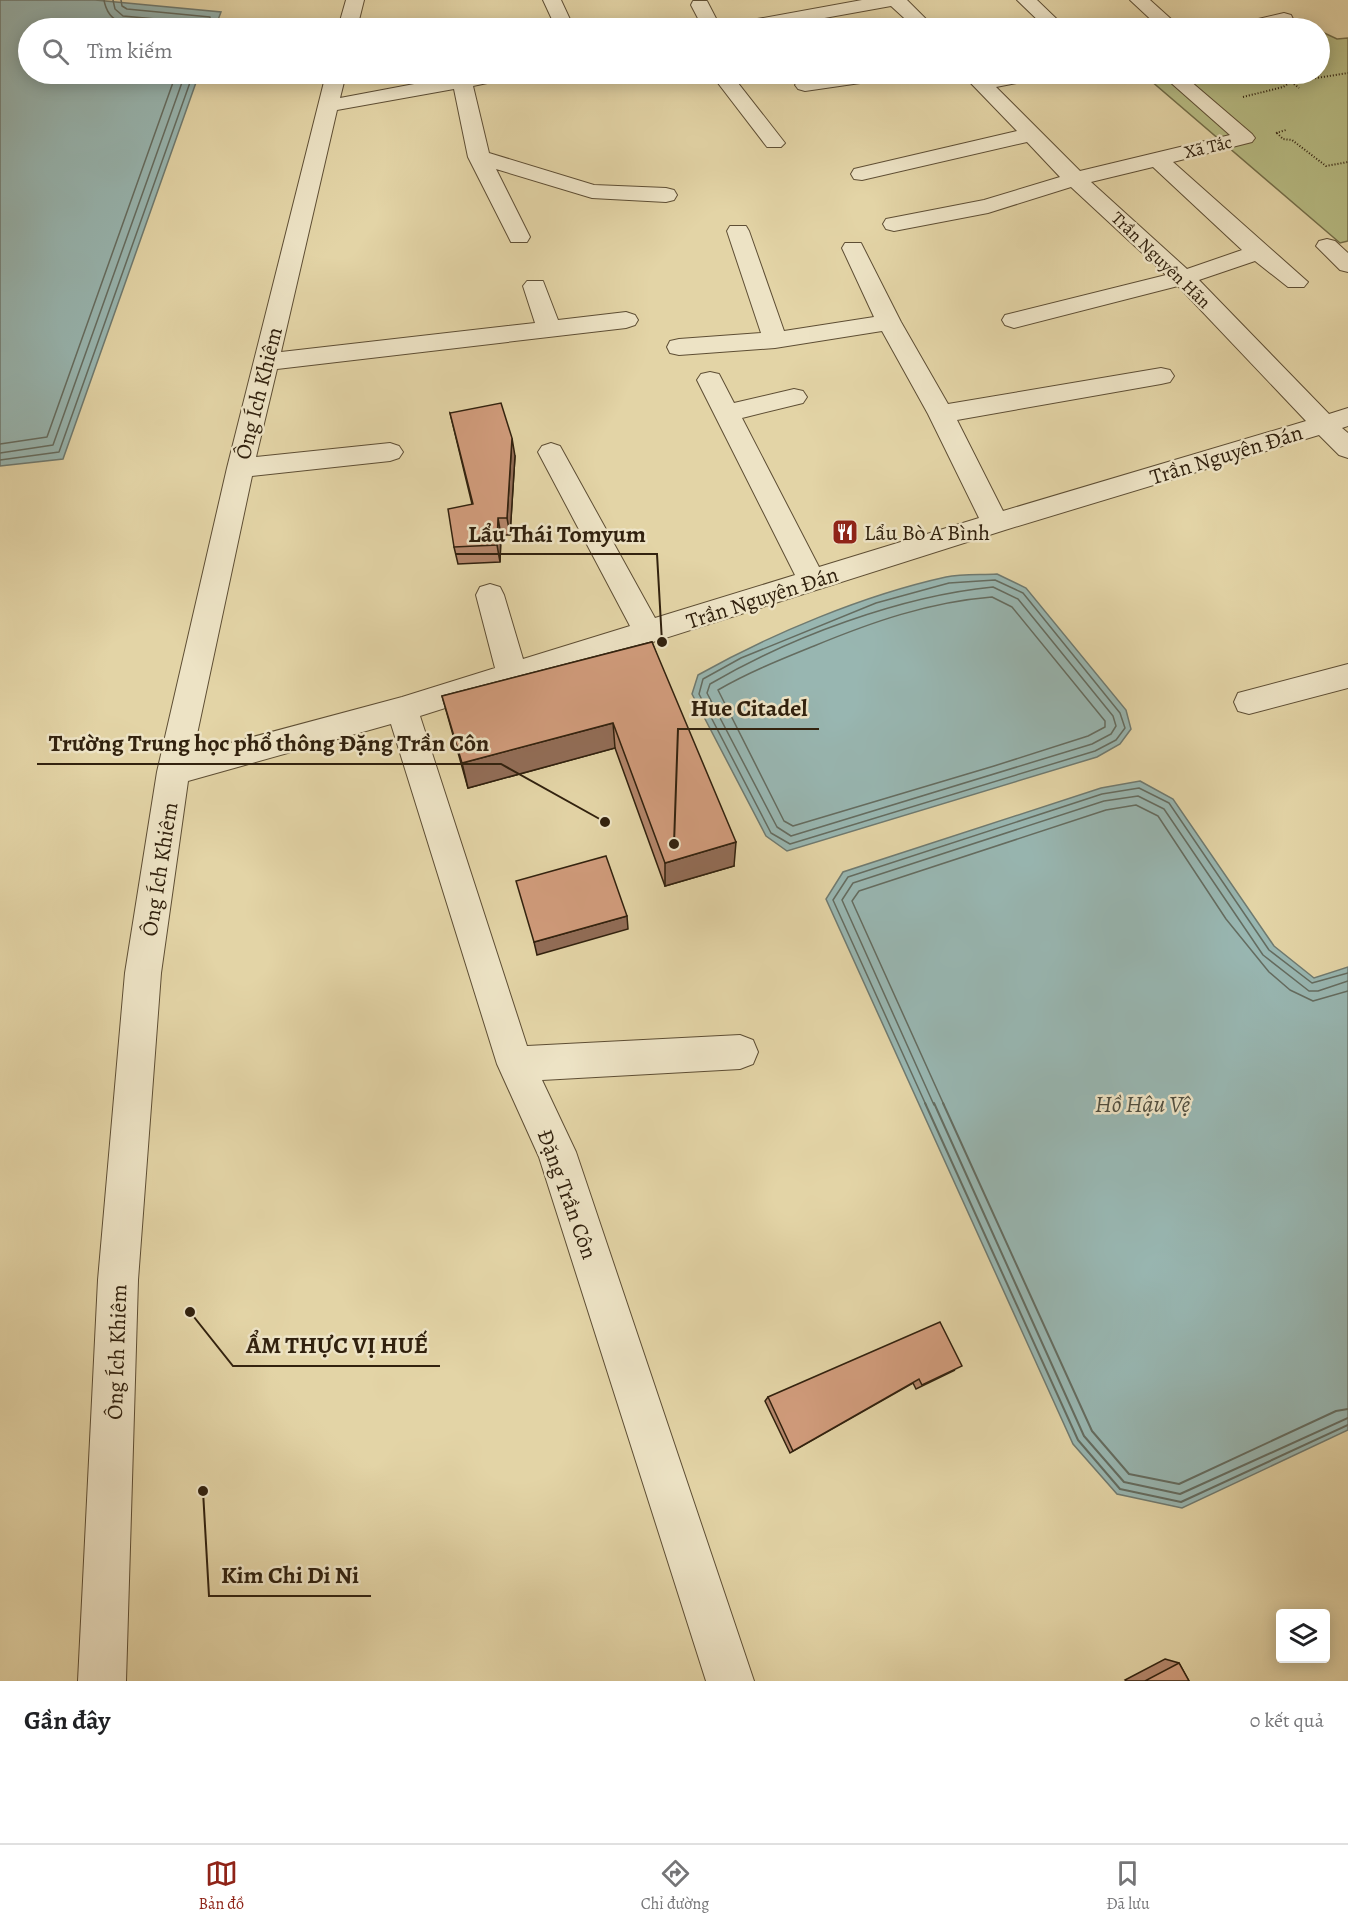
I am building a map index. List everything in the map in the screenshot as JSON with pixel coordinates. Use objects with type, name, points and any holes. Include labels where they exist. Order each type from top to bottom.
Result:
[{"type":"street","points":[[350,18],[355,0]]},
{"type":"street","points":[[552,0],[560,18]]},
{"type":"street","points":[[796,18],[894,0],[914,18]]},
{"type":"street","points":[[1026,0],[1045,18]]},
{"type":"street","points":[[1138,0],[1160,18]]},
{"type":"street","points":[[700,5],[707,18]]},
{"type":"street","points":[[1268,6],[1283,18]]},
{"type":"street","name":"Ông Ích Khiêm","points":[[102,1681],[122,1233],[143,973],[173,772],[240,468],[334,84]]},
{"type":"street","points":[[328,106],[441,84]]},
{"type":"street","points":[[473,84],[479,157],[519,237]]},
{"type":"street","points":[[730,84],[774,143]]},
{"type":"street","points":[[805,85],[812,84]]},
{"type":"street","name":"Trần Nguyên Hãn","points":[[983,84],[1075,179],[1337,420],[1348,449]]},
{"type":"street","name":"Xã Tắc","points":[[894,224],[988,206],[1075,179],[1245,138],[1183,84]]},
{"type":"street","points":[[861,174],[1032,135]]},
{"type":"street","points":[[479,157],[592,191],[666,195]]},
{"type":"street","points":[[1157,159],[1258,252],[1296,282]]},
{"type":"street","points":[[738,231],[775,340]]},
{"type":"street","points":[[1327,246],[1348,265]]},
{"type":"street","points":[[853,248],[889,322],[941,414],[995,523]]},
{"type":"street","points":[[1014,320],[1183,278],[1258,252]]},
{"type":"street","points":[[535,286],[549,329]]},
{"type":"street","points":[[265,362],[626,320]]},
{"type":"street","points":[[679,347],[775,340],[889,322]]},
{"type":"street","points":[[941,414],[1161,376]]},
{"type":"street","points":[[710,380],[812,581]]},
{"type":"street","points":[[726,413],[794,397]]},
{"type":"street","name":"Trần Nguyên Đán","points":[[173,772],[402,709],[995,523],[1337,420]]},
{"type":"street","points":[[240,468],[390,452]]},
{"type":"street","points":[[551,452],[648,633]]},
{"type":"street","points":[[490,595],[512,674]]},
{"type":"street","points":[[1249,702],[1348,676]]},
{"type":"street","name":"Đặng Trần Côn","points":[[402,709],[515,1064],[557,1152],[730,1681]]},
{"type":"street","points":[[515,1064],[740,1053]]},
{"type":"path","points":[[1330,76],[1348,73]]},
{"type":"path","points":[[1246,102],[1243,97],[1290,84]]},
{"type":"path","points":[[1294,84],[1299,88]]},
{"type":"path","points":[[1272,128],[1283,139],[1292,140],[1326,166],[1348,162]]},
{"type":"path","points":[[1279,132],[1286,130]]},
{"type":"green space","points":[[1330,36],[1337,39],[1348,38],[1348,241],[1340,243],[1155,84],[1330,84]]},
{"type":"water","points":[[0,0],[95,0],[221,12],[219,18],[18,18],[18,84],[195,84],[63,459],[0,466]]},
{"type":"water","points":[[997,574],[1026,588],[1126,710],[1131,729],[1120,744],[1097,757],[787,851],[766,836],[692,694],[698,675],[787,631],[883,594],[946,577]]},
{"type":"water","name":"Hồ Hậu Vệ","points":[[1140,781],[1173,799],[1274,946],[1314,978],[1348,967],[1348,1430],[1182,1508],[1117,1494],[1073,1444],[826,899],[843,872],[1101,788]]},
{"type":"building","points":[[501,403],[512,438],[507,518],[498,518],[497,545],[454,547],[448,509],[473,504],[450,413]]},
{"type":"building","points":[[652,642],[736,842],[665,863],[613,723],[462,763],[442,696]]},
{"type":"building","points":[[606,856],[627,916],[534,942],[516,881]]},
{"type":"building","points":[[940,1322],[962,1366],[922,1385],[919,1379],[793,1451],[768,1397]]},
{"type":"building","points":[[1179,1663],[1189,1681],[1145,1681]]},
{"type":"place","name":"Lẩu Bò A Bình","points":[[845,532]]},
{"type":"place","name":"Lẩu Thái Tomyum","points":[[662,642]]},
{"type":"place","name":"Trường Trung học phổ thông Đặng Trần Côn","points":[[605,822]]},
{"type":"place","name":"Hue Citadel","points":[[674,844]]},
{"type":"place","name":"ẨM THỰC VỊ HUẾ","points":[[190,1312]]},
{"type":"place","name":"Kim Chi Di Ni","points":[[203,1491]]}]
